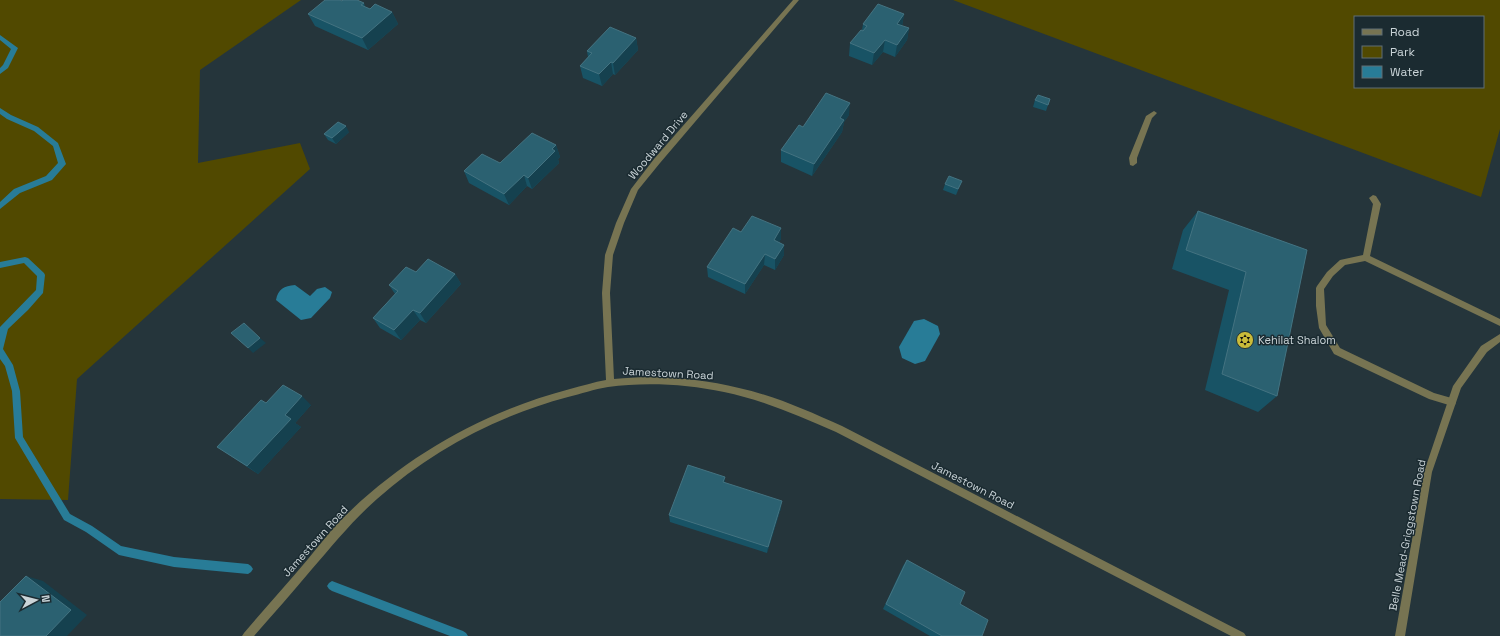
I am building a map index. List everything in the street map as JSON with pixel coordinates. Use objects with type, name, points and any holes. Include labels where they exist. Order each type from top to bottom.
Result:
[{"type":"street","name":"Woodward Drive","points":[[610,383],[606,293],[609,255],[620,223],[635,190],[657,161],[796,0]]},
{"type":"street","points":[[1133,163],[1132,158],[1149,116],[1154,113]]},
{"type":"street","points":[[1366,258],[1377,204],[1373,198]]},
{"type":"street","points":[[1452,402],[1432,396],[1337,351],[1322,326],[1320,288],[1330,274],[1343,262],[1366,258],[1500,323]]},
{"type":"street","name":"Belle Mead-Griggstown Road","points":[[1400,636],[1428,472],[1457,386],[1484,349],[1500,338]]},
{"type":"street","name":"Jamestown Road","points":[[247,636],[349,518],[389,484],[429,454],[472,429],[515,410],[557,395],[610,383],[653,382],[705,385],[747,394],[796,409],[839,429],[1241,636]]},
{"type":"green space","points":[[0,0],[301,0],[200,70],[198,163],[300,143],[310,169],[77,379],[68,500],[0,499]]},
{"type":"green space","points":[[953,0],[1500,0],[1500,129],[1481,197]]},
{"type":"water","points":[[295,285],[310,296],[317,289],[325,287],[332,292],[330,298],[311,318],[301,320],[276,300],[278,293],[282,289]]},
{"type":"water","points":[[924,319],[938,326],[940,334],[925,361],[915,364],[902,358],[899,347],[914,321]]},
{"type":"building","points":[[325,0],[357,0],[364,3],[361,5],[370,9],[375,4],[392,12],[362,38],[308,14]]},
{"type":"building","points":[[878,4],[904,14],[897,24],[909,28],[897,45],[885,40],[874,53],[850,43],[861,30],[863,31],[867,26],[863,24]]},
{"type":"building","points":[[610,27],[636,38],[613,63],[611,62],[599,74],[580,66],[592,53],[587,51]]},
{"type":"building","points":[[826,93],[850,103],[840,118],[844,120],[814,164],[781,150],[799,125],[803,127]]},
{"type":"building","points":[[1038,95],[1050,99],[1048,105],[1035,100]]},
{"type":"building","points":[[338,122],[346,126],[332,138],[324,134]]},
{"type":"building","points":[[532,133],[556,145],[552,149],[555,151],[528,178],[524,175],[504,194],[464,171],[482,154],[500,163]]},
{"type":"building","points":[[949,176],[962,181],[958,189],[945,184]]},
{"type":"building","points":[[1198,211],[1307,250],[1277,396],[1222,374],[1246,272],[1186,250]]},
{"type":"building","points":[[752,216],[781,228],[774,240],[784,245],[775,259],[765,254],[745,284],[707,267],[733,228],[741,232]]},
{"type":"building","points":[[428,259],[455,274],[420,313],[413,310],[394,330],[373,318],[398,291],[389,285],[406,267],[416,272]]},
{"type":"building","points":[[244,323],[260,338],[248,348],[231,333]]},
{"type":"building","points":[[283,385],[302,396],[285,415],[291,419],[247,466],[217,447],[261,400],[266,403]]},
{"type":"building","points":[[688,465],[725,477],[723,482],[782,501],[768,547],[669,515]]},
{"type":"building","points":[[907,560],[965,592],[960,604],[988,620],[982,636],[942,636],[886,604]]},
{"type":"building","points":[[26,576],[71,610],[46,636],[0,636],[0,602]]},
{"type":"waterway","points":[[0,37],[15,48],[6,66],[0,72]]},
{"type":"waterway","points":[[0,110],[9,117],[36,129],[56,145],[62,164],[49,178],[17,191],[0,206]]},
{"type":"waterway","points":[[0,265],[25,260],[41,275],[40,291],[25,308],[4,327],[0,347]]},
{"type":"waterway","points":[[0,352],[9,365],[16,391],[19,438],[67,517],[89,529],[119,550],[174,562],[248,569]]},
{"type":"waterway","points":[[332,586],[463,636]]},
{"type":"place","name":"Kehilat Shalom","points":[[1245,340]]}]
